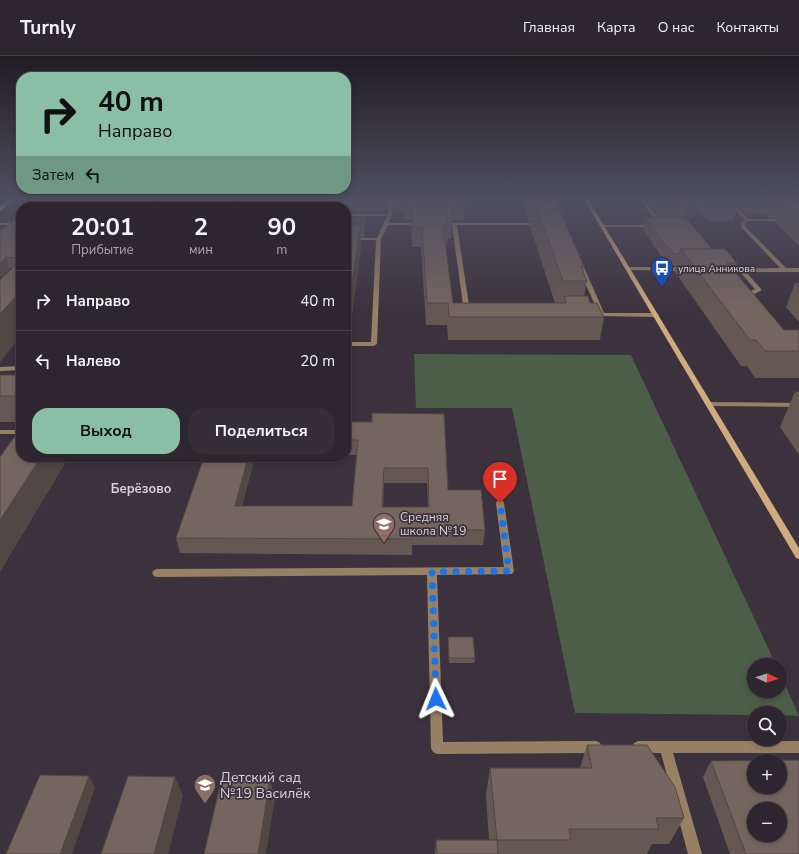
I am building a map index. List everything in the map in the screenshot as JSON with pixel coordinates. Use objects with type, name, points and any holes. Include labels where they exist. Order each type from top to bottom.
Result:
[{"type":"street","points":[[609,236],[799,556]]},
{"type":"lane","points":[[351,344],[374,344],[380,236]]},
{"type":"lane","points":[[456,236],[468,315],[476,315]]},
{"type":"lane","points":[[753,236],[785,270]]},
{"type":"lane","points":[[351,239],[379,239]]},
{"type":"lane","points":[[578,259],[602,315]]},
{"type":"lane","points":[[628,269],[691,269]]},
{"type":"lane","points":[[720,270],[799,270]]},
{"type":"lane","points":[[742,270],[759,290],[750,293],[759,305]]},
{"type":"lane","points":[[594,315],[656,315]]},
{"type":"lane","points":[[0,369],[16,368]]},
{"type":"lane","points":[[709,404],[799,405]]},
{"type":"lane","points":[[0,432],[16,432]]},
{"type":"lane","points":[[157,573],[509,571],[500,503]]},
{"type":"lane","points":[[432,572],[437,748],[610,747]]},
{"type":"lane","points":[[625,747],[799,747]]},
{"type":"lane","points":[[665,747],[695,854]]},
{"type":"green space","points":[[414,354],[631,355],[773,658],[747,658],[747,698],[787,698],[787,689],[799,716],[787,715],[787,706],[747,706],[747,715],[575,713],[512,408],[416,408]]},
{"type":"building","points":[[0,236],[16,236],[16,258],[6,257],[0,263]]},
{"type":"building","points":[[351,236],[358,236],[351,290]]},
{"type":"building","points":[[423,236],[444,236],[453,303],[566,303],[564,296],[588,296],[590,303],[597,303],[604,317],[449,317],[448,303],[427,303]]},
{"type":"building","points":[[547,236],[571,236],[584,266],[581,266],[587,281],[563,281]]},
{"type":"building","points":[[659,236],[701,236],[712,249],[681,249],[679,254],[673,254],[666,244],[664,244]]},
{"type":"building","points":[[681,249],[725,249],[737,263],[727,263],[784,330],[799,330],[799,351],[765,351],[756,340],[750,340]]},
{"type":"building","points":[[16,265],[16,296],[0,314],[0,280]]},
{"type":"building","points":[[0,375],[16,375],[16,396],[0,396]]},
{"type":"building","points":[[372,413],[444,414],[448,490],[481,490],[485,530],[412,529],[412,539],[176,538],[202,462],[247,462],[235,506],[352,506],[358,440],[351,440],[351,422],[372,422]],"holes":[[[384,468],[428,468],[429,507],[382,507]]]},
{"type":"building","points":[[16,435],[16,462],[38,462],[0,520],[0,457]]},
{"type":"building","points":[[448,637],[473,637],[475,658],[449,658]]},
{"type":"building","points":[[587,745],[647,745],[675,787],[684,818],[656,818],[659,829],[569,829],[571,840],[497,840],[490,768],[592,768]]},
{"type":"building","points":[[787,760],[799,760],[799,854],[746,854],[711,761],[747,761],[747,794],[787,794]]},
{"type":"building","points":[[40,775],[89,776],[60,854],[6,854]]},
{"type":"building","points":[[128,776],[175,777],[154,854],[101,854]]},
{"type":"building","points":[[222,777],[270,779],[258,854],[204,854]]},
{"type":"building","points":[[436,840],[497,840],[498,854],[437,854]]},
{"type":"place","name":"улица Анникова","points":[[662,288]]},
{"type":"place","name":"Средняя школа №19","points":[[384,544]]},
{"type":"place","name":"Детский сад №19 Василёк","points":[[205,804]]},
{"type":"district","name":"Берёзово","points":[[141,488]]},
{"type":"route","points":[[436,699],[432,572],[509,571],[500,503]]}]
